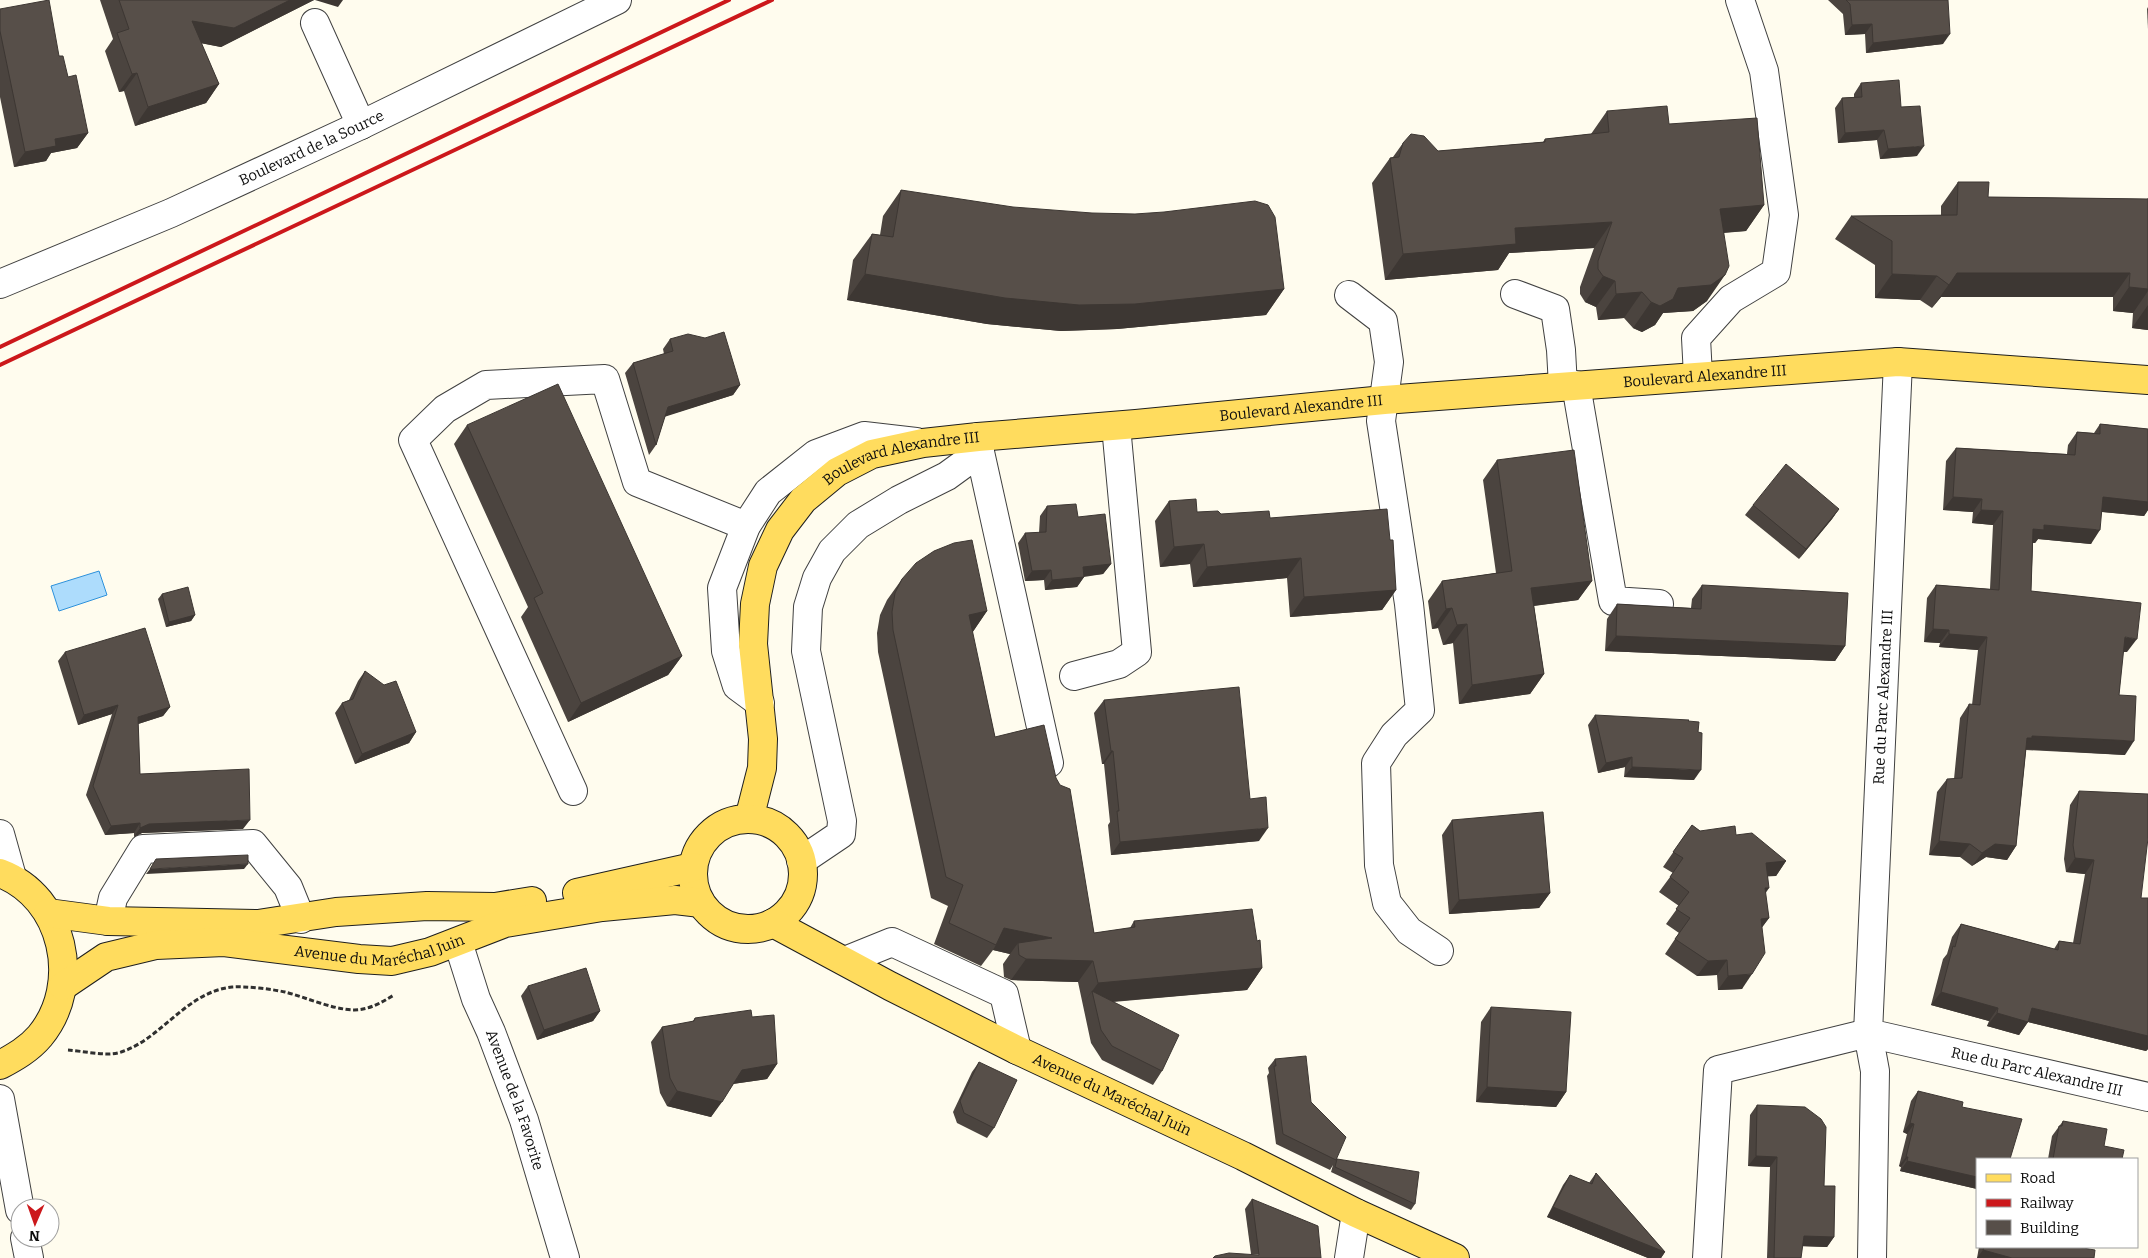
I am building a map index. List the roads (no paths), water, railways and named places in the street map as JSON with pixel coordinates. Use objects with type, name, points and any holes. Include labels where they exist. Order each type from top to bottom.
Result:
[{"type":"main road","name":"Boulevard Alexandre III","points":[[749,819],[762,768],[763,739],[753,644],[755,604],[764,566],[780,530],[803,500],[838,472],[872,454],[923,443],[979,444],[1116,426],[1384,400],[1898,362],[2148,380]]},
{"type":"main road","points":[[749,819],[766,822],[782,831],[794,844],[801,861],[803,878],[799,896],[788,911],[773,923],[753,929],[733,927],[714,918],[701,903],[693,884],[693,867],[697,851],[706,838],[718,828],[733,821],[749,819]]},
{"type":"main road","name":"Avenue du Maréchal Juin","points":[[48,913],[108,921],[258,924],[336,912],[388,907],[495,907],[600,890],[693,867]]},
{"type":"main road","points":[[0,1065],[28,1048],[40,1036],[55,1012],[63,986],[64,961],[59,936],[48,913],[30,891],[6,875]]},
{"type":"main road","name":"Avenue du Maréchal Juin","points":[[63,986],[106,957],[156,945],[224,942],[359,959],[392,961],[430,952],[505,923],[602,907],[676,900],[701,903]]},
{"type":"main road","name":"Avenue du Maréchal Juin","points":[[773,923],[1018,1050],[1243,1156],[1356,1214],[1455,1258]]},
{"type":"street","name":"Boulevard de la Source","points":[[0,284],[171,213],[361,124],[617,0]]},
{"type":"street","points":[[1698,376],[1696,338],[1731,299],[1776,272],[1784,215],[1764,71],[1740,0]]},
{"type":"street","points":[[315,23],[361,124]]},
{"type":"street","points":[[1515,294],[1555,309],[1560,350],[1614,601],[1659,604]]},
{"type":"street","points":[[1348,295],[1383,321],[1389,362],[1381,421],[1409,604],[1420,710],[1394,734],[1376,763],[1379,865],[1387,903],[1409,931],[1439,951]]},
{"type":"street","name":"Rue du Parc Alexandre III","points":[[1868,1033],[1898,362]]},
{"type":"street","points":[[573,791],[413,440],[445,408],[486,385],[604,379],[637,482],[746,526]]},
{"type":"street","points":[[1074,676],[1119,664],[1137,652],[1116,426]]},
{"type":"street","points":[[760,703],[736,686],[726,651],[722,588],[746,526],[768,492],[816,454],[864,436],[923,443]]},
{"type":"street","points":[[979,444],[1054,786]]},
{"type":"street","points":[[801,861],[841,834],[842,821],[806,651],[808,607],[817,578],[832,551],[858,525],[899,500],[948,476],[979,444]]},
{"type":"street","points":[[0,834],[6,875]]},
{"type":"street","points":[[108,921],[113,898],[143,849],[253,844],[288,887],[301,918]]},
{"type":"street","name":"Avenue de la Favorite","points":[[458,942],[476,999],[491,1032],[524,1120],[565,1258]]},
{"type":"street","points":[[845,961],[892,942],[1004,994],[1018,1050]]},
{"type":"street","points":[[1868,1033],[1875,1071],[1872,1258]]},
{"type":"street","name":"Rue du Parc Alexandre III","points":[[1707,1258],[1718,1070],[1868,1033],[2148,1097]]},
{"type":"street","points":[[0,1099],[18,1198]]},
{"type":"street","points":[[1349,1258],[1356,1214]]},
{"type":"water","points":[[99,571],[107,595],[59,611],[51,586]]},
{"type":"railway","points":[[0,347],[729,0]]},
{"type":"railway","points":[[0,365],[772,0]]}]
